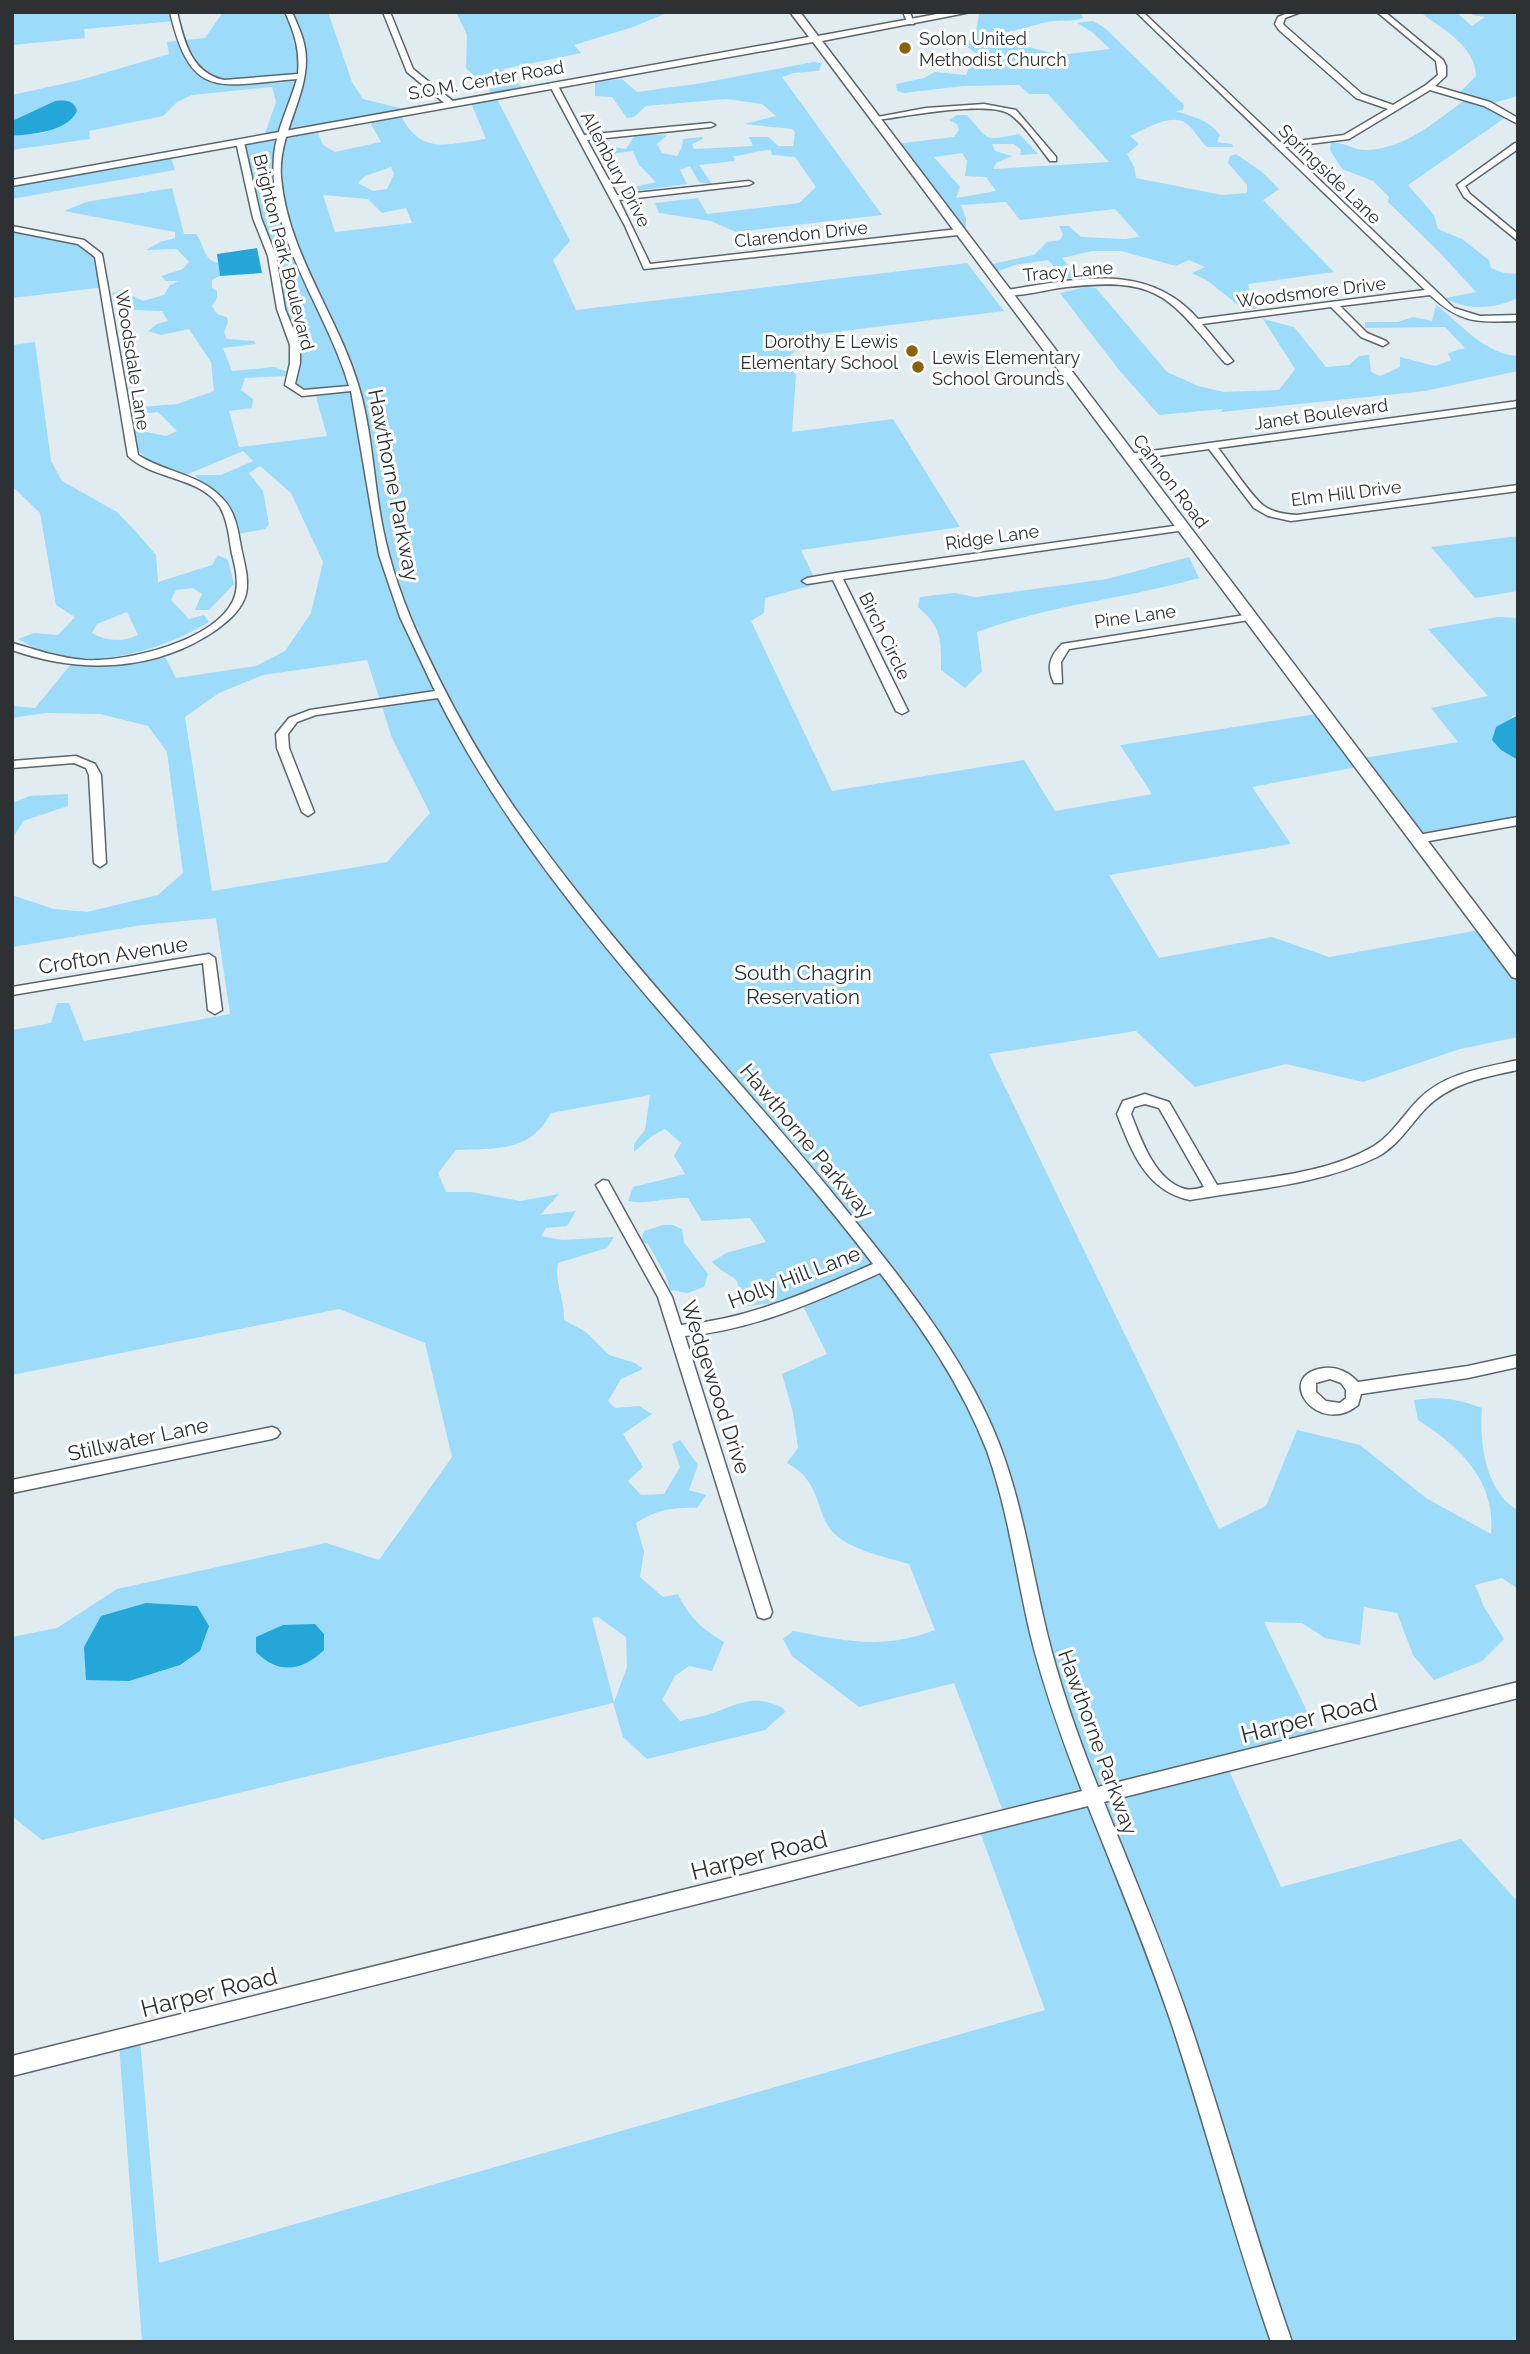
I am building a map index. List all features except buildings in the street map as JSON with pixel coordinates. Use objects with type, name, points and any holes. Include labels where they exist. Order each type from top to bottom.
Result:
[{"type":"main road","name":"Cannon Road","points":[[795,12],[1518,973]]},
{"type":"main road","name":"S.O.M. Center Road","points":[[12,183],[814,40],[909,17],[966,12]]},
{"type":"street","points":[[173,12],[188,60],[193,67],[214,80],[224,82],[302,76]]},
{"type":"street","name":"Hawthorne Parkway","points":[[288,12],[302,44],[302,76],[277,156],[277,174],[288,226],[337,335],[355,388],[367,434],[377,522],[395,595],[439,694],[524,831],[637,975],[808,1171],[882,1266],[948,1359],[967,1392],[997,1459],[1016,1529],[1038,1635],[1065,1722],[1168,1984],[1233,2197],[1282,2342]]},
{"type":"street","points":[[386,12],[410,70],[451,104]]},
{"type":"street","name":"Springside Lane","points":[[1139,12],[1451,310],[1468,317],[1494,321],[1518,318]]},
{"type":"street","points":[[1298,12],[1282,17],[1279,24],[1282,28],[1359,96],[1393,108]]},
{"type":"street","points":[[1278,146],[1346,137],[1429,87],[1442,76],[1439,60],[1380,12]]},
{"type":"street","name":"Allenbury Drive","points":[[554,86],[615,198],[647,267]]},
{"type":"street","points":[[1429,87],[1502,109],[1518,122]]},
{"type":"street","points":[[876,118],[977,106],[1006,108],[1013,112],[1054,159]]},
{"type":"street","points":[[582,138],[711,125]]},
{"type":"street","name":"Brighton Park Boulevard","points":[[240,142],[257,218],[272,256],[281,309],[295,345],[295,363],[290,385],[302,393],[355,388]]},
{"type":"street","points":[[1517,147],[1461,185],[1467,195],[1518,239]]},
{"type":"street","points":[[615,198],[750,183]]},
{"type":"street","name":"Woodsdale Lane","points":[[12,228],[81,242],[99,256],[133,456],[158,472],[208,491],[221,501],[229,514],[243,586],[239,601],[220,622],[178,648],[153,656],[90,664],[35,656],[12,646]]},
{"type":"street","name":"Clarendon Drive","points":[[647,267],[958,232]]},
{"type":"street","name":"Tracy Lane","points":[[1006,293],[1108,281],[1149,287],[1173,298],[1228,361]]},
{"type":"street","name":"Woodsmore Drive","points":[[1194,322],[1432,292]]},
{"type":"street","points":[[1334,305],[1364,335],[1383,343]]},
{"type":"street","name":"Janet Boulevard","points":[[1129,457],[1518,404]]},
{"type":"street","name":"Elm Hill Drive","points":[[1211,445],[1258,506],[1267,513],[1282,517],[1297,519],[1518,488]]},
{"type":"street","name":"Ridge Lane","points":[[807,581],[1181,528]]},
{"type":"street","name":"Birch Circle","points":[[836,576],[902,711]]},
{"type":"street","name":"Pine Lane","points":[[1058,681],[1054,669],[1055,656],[1066,646],[1251,617]]},
{"type":"street","points":[[308,812],[283,748],[282,734],[293,720],[314,712],[439,694]]},
{"type":"street","points":[[12,765],[76,759],[91,766],[95,775],[100,863]]},
{"type":"street","points":[[1418,839],[1518,821]]},
{"type":"street","name":"Crofton Avenue","points":[[12,991],[209,958],[215,1010]]},
{"type":"street","points":[[1213,1190],[1164,1105],[1145,1099],[1128,1104],[1124,1114],[1126,1119],[1160,1182],[1169,1189],[1186,1195],[1213,1190],[1331,1168],[1362,1158],[1395,1138],[1417,1108],[1438,1090],[1466,1077],[1518,1065]]},
{"type":"street","name":"Wedgewood Drive","points":[[603,1185],[665,1297],[764,1612]]},
{"type":"street","name":"Holly Hill Lane","points":[[678,1332],[701,1330],[759,1317],[882,1266]]},
{"type":"street","points":[[1354,1389],[1468,1372],[1518,1361]]},
{"type":"street","name":"Stillwater Lane","points":[[12,1487],[272,1433]]},
{"type":"street","name":"Harper Road","points":[[12,2066],[1518,1690]]},
{"type":"green space","points":[[12,12],[173,12],[175,21],[84,29],[85,38],[12,45]]},
{"type":"green space","name":"South Chagrin Reservation","points":[[223,12],[328,12],[352,82],[363,99],[412,111],[400,114],[417,136],[426,142],[447,144],[486,139],[470,101],[495,96],[466,68],[467,35],[456,12],[669,12],[633,27],[574,45],[581,53],[503,69],[526,91],[496,97],[570,241],[553,260],[576,310],[967,263],[1004,311],[811,335],[787,359],[796,376],[792,432],[893,419],[960,527],[801,550],[817,584],[765,598],[764,613],[751,621],[832,791],[1024,760],[1055,811],[1152,794],[1120,745],[1323,713],[1358,759],[1458,742],[1431,708],[1488,696],[1428,629],[1498,617],[1518,618],[1518,715],[1512,716],[1501,750],[1518,760],[1518,820],[1421,837],[1363,766],[1252,787],[1291,844],[1109,875],[1159,958],[1272,937],[1329,957],[1485,929],[1518,966],[1518,1037],[1460,1049],[1363,1082],[1286,1064],[1195,1087],[1136,1031],[989,1054],[1219,1529],[1266,1506],[1297,1430],[1360,1445],[1426,1498],[1491,1534],[1491,1515],[1481,1481],[1460,1453],[1418,1420],[1414,1400],[1449,1399],[1482,1408],[1486,1465],[1498,1491],[1518,1510],[1518,1589],[1502,1578],[1475,1585],[1484,1607],[1504,1639],[1482,1661],[1434,1680],[1413,1655],[1397,1613],[1364,1607],[1360,1645],[1325,1638],[1302,1623],[1264,1622],[1322,1742],[1227,1766],[1281,1887],[1461,1839],[1518,1902],[1518,2342],[142,2342],[119,2045],[140,2040],[159,2263],[1045,2010],[979,1829],[1006,1819],[954,1683],[859,1707],[792,1656],[783,1639],[793,1631],[847,1640],[881,1642],[935,1630],[909,1564],[863,1550],[838,1537],[825,1520],[807,1480],[787,1463],[798,1448],[793,1413],[782,1374],[827,1354],[798,1296],[777,1303],[739,1307],[737,1282],[712,1262],[726,1253],[766,1242],[750,1218],[702,1221],[688,1198],[628,1201],[633,1187],[685,1174],[674,1156],[681,1143],[665,1129],[652,1136],[634,1152],[634,1144],[645,1130],[650,1095],[551,1113],[543,1126],[522,1142],[498,1148],[456,1150],[438,1173],[446,1192],[471,1192],[520,1201],[559,1194],[540,1215],[576,1211],[567,1226],[546,1228],[541,1236],[562,1240],[614,1237],[607,1248],[558,1263],[557,1277],[564,1320],[586,1332],[609,1355],[635,1363],[643,1369],[621,1379],[608,1401],[615,1408],[639,1406],[652,1414],[623,1434],[643,1467],[628,1481],[641,1495],[664,1494],[680,1467],[672,1444],[680,1440],[698,1465],[689,1490],[706,1495],[697,1508],[665,1510],[636,1523],[644,1552],[640,1577],[663,1597],[678,1594],[697,1622],[724,1642],[712,1671],[689,1666],[675,1676],[662,1700],[680,1721],[755,1701],[773,1704],[783,1708],[785,1712],[765,1730],[647,1759],[623,1737],[613,1703],[42,1840],[12,1816],[12,1637],[57,1628],[117,1589],[326,1543],[379,1560],[452,1457],[425,1343],[339,1309],[12,1375],[12,1030],[51,1023],[57,1003],[69,1003],[84,1041],[230,1014],[216,918],[142,925],[12,947],[12,895],[54,909],[87,912],[158,895],[183,873],[167,752],[148,726],[100,714],[47,713],[12,718],[12,706],[35,708],[72,663],[90,664],[163,653],[176,678],[256,666],[285,651],[311,613],[323,562],[291,493],[260,466],[249,473],[263,491],[269,524],[265,529],[238,534],[221,495],[201,483],[195,475],[221,475],[253,461],[243,451],[186,475],[149,461],[138,450],[132,429],[166,436],[177,431],[158,412],[132,415],[128,408],[177,404],[214,391],[211,362],[189,329],[161,335],[148,331],[157,324],[168,321],[162,311],[132,310],[118,306],[112,293],[121,290],[143,301],[164,295],[170,285],[179,281],[166,281],[161,276],[183,269],[189,262],[177,249],[146,250],[175,238],[175,232],[64,211],[86,202],[172,188],[184,234],[196,234],[206,255],[218,263],[220,276],[212,280],[212,288],[217,291],[217,298],[212,306],[217,314],[227,317],[224,332],[227,339],[254,341],[256,344],[223,348],[232,371],[274,367],[288,372],[287,376],[245,378],[241,390],[253,399],[252,408],[229,411],[239,447],[327,436],[315,393],[293,389],[291,333],[277,279],[259,227],[240,142],[264,136],[276,102],[272,87],[192,95],[177,102],[163,116],[89,131],[90,139],[12,150],[12,136],[44,133],[55,127],[55,101],[12,121],[12,95],[80,80],[169,54],[167,42],[205,38]],"holes":[[[368,119],[381,142],[335,152],[323,145],[317,131]],[[391,167],[394,174],[387,189],[373,191],[358,183],[365,176]],[[323,195],[368,199],[382,213],[406,208],[412,223],[335,232]],[[367,660],[392,738],[430,813],[387,862],[212,891],[185,717],[219,693],[263,675]],[[598,1617],[626,1637],[627,1667],[614,1702],[592,1618]]]},
{"type":"green space","points":[[1081,12],[1083,18],[1009,31],[1012,37],[1005,41],[1059,55],[1110,49],[1092,32],[1077,23],[1093,21],[1105,28],[1184,105],[1183,110],[1175,111],[1205,122],[1220,135],[1217,142],[1232,144],[1233,147],[1207,147],[1184,122],[1164,121],[1130,136],[1139,144],[1127,154],[1136,178],[1222,195],[1247,193],[1247,185],[1228,163],[1230,156],[1236,154],[1262,172],[1279,189],[1263,200],[1334,272],[1248,284],[1251,300],[1260,308],[1244,310],[1208,281],[1192,273],[1205,267],[1189,260],[1176,266],[1121,251],[1092,251],[1062,258],[1080,279],[1067,281],[1048,260],[1015,265],[996,272],[992,264],[1034,255],[1047,242],[1060,240],[1063,234],[1059,226],[1069,226],[1081,237],[1140,237],[1115,209],[1020,220],[1006,202],[961,205],[966,218],[966,228],[961,229],[895,144],[954,137],[959,130],[957,124],[949,120],[957,115],[967,115],[985,135],[999,138],[1019,134],[1038,154],[1020,155],[1021,150],[1014,144],[992,144],[995,151],[1012,156],[996,163],[993,169],[1109,162],[1048,94],[1029,94],[1019,85],[964,86],[903,93],[897,91],[896,84],[924,78],[935,72],[966,75],[975,53],[965,45],[976,31],[979,14]],"holes":[[[962,153],[967,161],[965,176],[986,177],[996,191],[956,198],[960,187],[934,157]]]},
{"type":"green space","points":[[1420,12],[1456,12],[1472,26],[1485,17],[1472,15],[1474,12],[1518,12],[1518,96],[1490,104],[1509,115],[1408,185],[1434,215],[1438,229],[1462,239],[1489,260],[1491,268],[1518,274],[1518,298],[1500,304],[1471,307],[1445,298],[1476,292],[1388,202],[1389,197],[1373,181],[1342,169],[1330,150],[1331,143],[1368,150],[1396,144],[1421,132],[1468,98],[1457,95],[1476,76],[1470,55],[1456,39]]},
{"type":"green space","points":[[813,62],[822,63],[819,71],[782,77],[882,215],[736,232],[711,221],[659,213],[655,203],[698,198],[707,214],[799,203],[816,187],[795,157],[772,155],[771,150],[733,156],[735,161],[699,165],[712,184],[699,182],[690,166],[680,170],[687,184],[636,191],[633,187],[656,182],[639,165],[633,151],[617,153],[605,160],[604,150],[613,147],[626,149],[635,135],[667,135],[657,144],[662,153],[677,156],[683,139],[702,137],[703,139],[692,144],[694,149],[753,146],[749,137],[769,137],[778,146],[793,146],[795,132],[792,129],[744,124],[776,116],[762,104],[726,99],[646,106],[634,117],[627,118],[612,97],[595,96],[595,82],[622,79],[637,92]]},
{"type":"green space","points":[[171,157],[175,170],[12,199],[12,185]]},
{"type":"green space","points":[[12,228],[81,242],[99,256],[106,287],[12,298]]},
{"type":"green space","points":[[1086,287],[1096,288],[1167,372],[1198,386],[1224,392],[1279,390],[1295,369],[1263,319],[1294,327],[1326,367],[1349,365],[1359,356],[1369,355],[1371,372],[1380,376],[1400,367],[1400,357],[1435,366],[1451,360],[1448,353],[1465,348],[1445,327],[1365,328],[1365,322],[1398,322],[1413,317],[1432,321],[1436,305],[1484,344],[1506,354],[1518,356],[1518,371],[1425,391],[1221,412],[1223,409],[1159,415],[1119,370],[1060,293]]},
{"type":"green space","points":[[35,342],[51,461],[62,481],[117,512],[138,534],[156,555],[158,582],[212,565],[218,555],[228,560],[234,584],[209,610],[195,610],[202,594],[193,588],[176,590],[171,600],[189,619],[204,615],[209,622],[149,649],[107,658],[63,657],[42,652],[18,639],[34,633],[58,635],[75,617],[56,605],[40,513],[12,486],[12,345]],"holes":[[[127,612],[138,635],[115,640],[92,633],[97,624]]]},
{"type":"green space","points":[[1518,536],[1518,591],[1475,598],[1431,547]]},
{"type":"green space","points":[[1189,557],[1199,578],[1031,615],[977,632],[982,671],[965,688],[941,670],[939,635],[932,621],[918,607],[920,597],[954,593],[976,597],[1107,579]]},
{"type":"green space","points":[[68,794],[68,806],[23,821],[12,840],[12,803],[30,796]]},
{"type":"green space","points":[[663,1225],[682,1229],[684,1242],[708,1274],[704,1287],[688,1293],[670,1290],[666,1276],[648,1244],[641,1242],[644,1231]]},
{"type":"shaded area","points":[[55,101],[71,103],[77,111],[58,128],[12,136],[12,121]]},
{"type":"shaded area","points":[[257,248],[262,273],[220,276],[217,254]]},
{"type":"shaded area","points":[[1518,715],[1518,760],[1501,750],[1492,740],[1496,727]]},
{"type":"shaded area","points":[[146,1603],[197,1606],[209,1626],[200,1651],[180,1665],[129,1681],[86,1680],[84,1647],[101,1616]]},
{"type":"shaded area","points":[[315,1624],[324,1634],[324,1650],[299,1666],[282,1667],[256,1652],[256,1637],[283,1625]]},
{"type":"place","name":"Solon United Methodist Church","points":[[905,48]]},
{"type":"place","name":"Dorothy E Lewis Elementary School","points":[[912,351]]},
{"type":"place","name":"Lewis Elementary School Grounds","points":[[918,367]]}]
